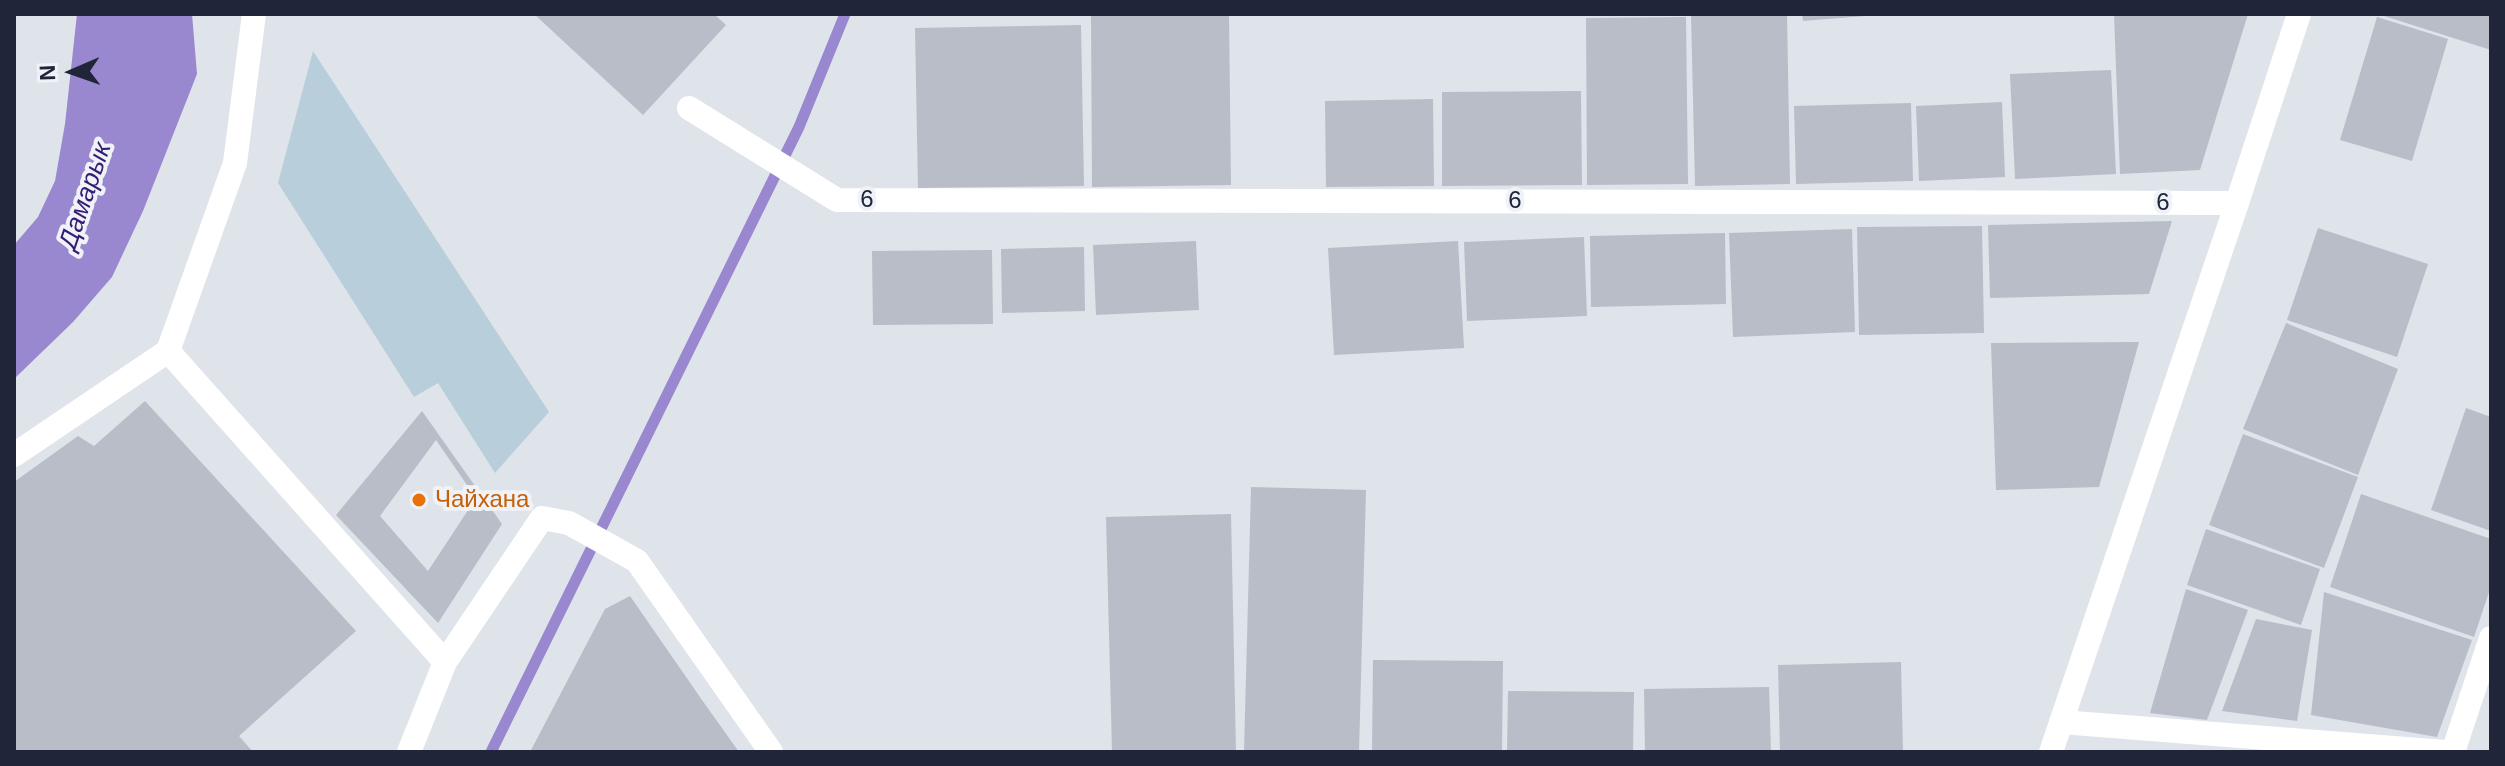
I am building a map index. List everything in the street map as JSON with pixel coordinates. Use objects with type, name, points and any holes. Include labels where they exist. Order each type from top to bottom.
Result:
[{"type":"street","points":[[14,455],[168,351],[235,163],[254,14]]},
{"type":"street","points":[[2051,752],[2299,14]]},
{"type":"street","name":"6","points":[[689,108],[837,200],[2237,203]]},
{"type":"street","points":[[168,351],[445,662]]},
{"type":"street","points":[[409,752],[445,662],[542,518],[569,523],[637,561],[771,752]]},
{"type":"street","points":[[2453,752],[2491,638]]},
{"type":"street","points":[[2061,722],[2445,752]]},
{"type":"shaded area","points":[[313,51],[549,412],[495,473],[438,383],[414,397],[278,183]]},
{"type":"water","name":"Дамарык","points":[[77,14],[192,14],[197,74],[143,211],[112,277],[73,322],[14,379],[14,245],[38,217],[55,181],[65,124]]},
{"type":"building","points":[[534,14],[714,14],[726,25],[643,115]]},
{"type":"building","points":[[1229,14],[1231,185],[1092,187],[1091,16]]},
{"type":"building","points":[[1691,14],[1787,14],[1790,184],[1695,186]]},
{"type":"building","points":[[1802,14],[1865,14],[1865,16],[1803,21]]},
{"type":"building","points":[[2114,14],[2248,14],[2200,170],[2120,174]]},
{"type":"building","points":[[2491,14],[2491,50],[2381,15]]},
{"type":"building","points":[[1686,17],[1688,184],[1587,185],[1586,18]]},
{"type":"building","points":[[2377,17],[2448,39],[2412,161],[2340,140]]},
{"type":"building","points":[[1081,25],[1084,186],[918,188],[915,28]]},
{"type":"building","points":[[2111,70],[2116,174],[2015,179],[2010,74]]},
{"type":"building","points":[[1581,91],[1582,185],[1442,186],[1442,92]]},
{"type":"building","points":[[1433,99],[1434,186],[1326,187],[1325,101]]},
{"type":"building","points":[[2002,102],[2005,177],[1919,181],[1916,106]]},
{"type":"building","points":[[1911,103],[1913,181],[1796,184],[1794,106]]},
{"type":"building","points":[[2172,221],[2149,294],[1990,298],[1988,225]]},
{"type":"building","points":[[1982,226],[1984,333],[1859,335],[1857,227]]},
{"type":"building","points":[[2318,228],[2428,264],[2397,357],[2287,320]]},
{"type":"building","points":[[1852,229],[1855,332],[1733,337],[1729,233]]},
{"type":"building","points":[[1725,233],[1726,304],[1591,307],[1590,236]]},
{"type":"building","points":[[1584,237],[1587,316],[1467,321],[1464,242]]},
{"type":"building","points":[[1196,241],[1199,310],[1096,315],[1093,245]]},
{"type":"building","points":[[1458,241],[1464,348],[1334,355],[1328,248]]},
{"type":"building","points":[[1084,247],[1085,311],[1002,313],[1001,249]]},
{"type":"building","points":[[992,250],[993,324],[873,325],[872,251]]},
{"type":"building","points":[[2286,323],[2398,369],[2358,475],[2243,429]]},
{"type":"building","points":[[2139,342],[2099,487],[1996,490],[1991,343]]},
{"type":"building","points":[[145,401],[356,631],[239,736],[253,752],[14,752],[14,482],[78,436],[94,446]]},
{"type":"building","points":[[2466,408],[2491,417],[2491,531],[2431,510]]},
{"type":"building","points":[[422,411],[502,524],[438,623],[336,515]],"holes":[[[436,440],[476,498],[428,571],[380,516]]]},
{"type":"building","points":[[2243,434],[2358,477],[2324,568],[2209,525]]},
{"type":"building","points":[[1251,487],[1366,490],[1359,752],[1244,752]]},
{"type":"building","points":[[2361,494],[2491,539],[2491,586],[2474,637],[2330,587]]},
{"type":"building","points":[[1231,514],[1236,752],[1112,752],[1106,517]]},
{"type":"building","points":[[2206,529],[2320,569],[2301,625],[2187,585]]},
{"type":"building","points":[[2186,589],[2248,610],[2207,720],[2150,713]]},
{"type":"building","points":[[2324,592],[2472,640],[2437,737],[2311,715]]},
{"type":"building","points":[[630,596],[739,752],[530,752],[605,609]]},
{"type":"building","points":[[2256,619],[2312,630],[2297,721],[2222,711]]},
{"type":"building","points":[[1373,660],[1503,661],[1502,752],[1372,752]]},
{"type":"building","points":[[1901,662],[1903,752],[1780,752],[1778,665]]},
{"type":"building","points":[[1769,687],[1771,752],[1645,752],[1644,689]]},
{"type":"building","points":[[1508,691],[1634,692],[1633,752],[1507,752]]},
{"type":"waterway","points":[[491,752],[799,127],[845,14]]},
{"type":"place","name":"Чайхана","points":[[419,500]]}]
